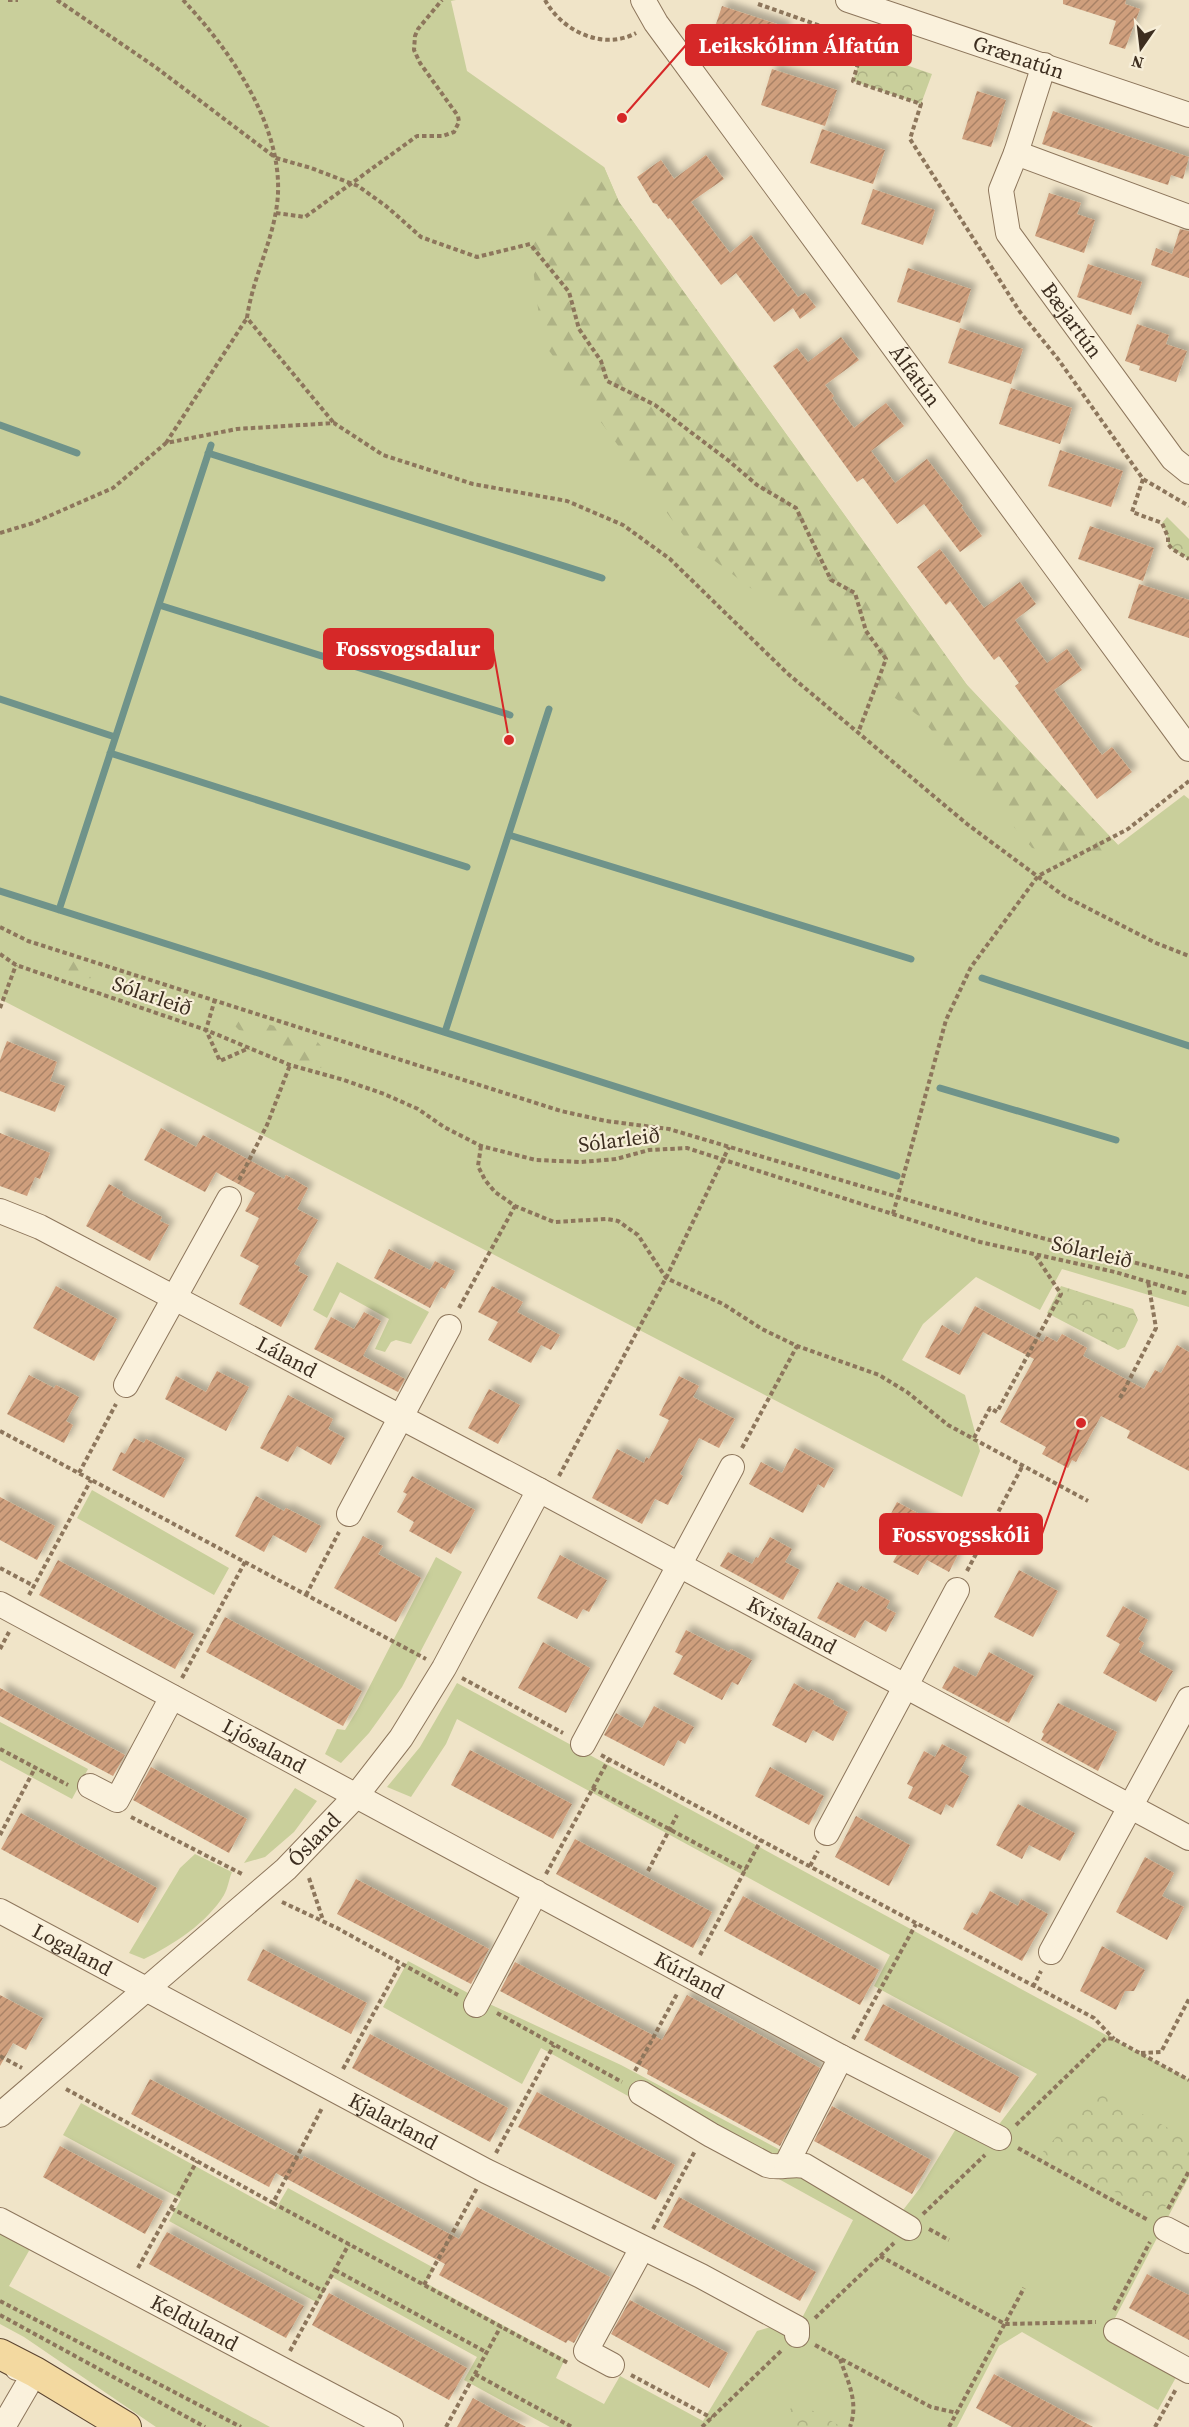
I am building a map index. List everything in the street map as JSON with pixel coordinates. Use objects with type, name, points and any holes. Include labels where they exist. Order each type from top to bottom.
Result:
[{"type":"main road","points":[[0,2354],[35,2372],[126,2427]]},
{"type":"street","name":"Álfatún","points":[[644,0],[656,23],[1189,749]]},
{"type":"street","name":"Grænatún","points":[[848,0],[1189,116]]},
{"type":"street","name":"Bæjartún","points":[[1044,65],[1016,153],[1001,190],[1008,233],[1173,459],[1189,472]]},
{"type":"street","points":[[1016,153],[1189,217]]},
{"type":"street","points":[[126,1385],[229,1199]]},
{"type":"street","name":"Láland","points":[[0,1211],[40,1227],[544,1493]]},
{"type":"street","points":[[349,1514],[449,1327]]},
{"type":"street","points":[[583,1744],[732,1467]]},
{"type":"street","name":"Kvistaland","points":[[544,1493],[1189,1838]]},
{"type":"street","name":"Ósland","points":[[0,2115],[286,1869],[356,1796],[401,1738],[444,1668],[544,1493]]},
{"type":"street","points":[[827,1833],[957,1590]]},
{"type":"street","name":"Ljósaland","points":[[0,1604],[356,1796]]},
{"type":"street","points":[[84,1788],[117,1800],[172,1697]]},
{"type":"street","points":[[1051,1952],[1189,1699]]},
{"type":"street","name":"Kúrland","points":[[356,1796],[841,2057],[1005,2141]]},
{"type":"street","points":[[476,2004],[536,1892]]},
{"type":"street","name":"Logaland","points":[[0,1911],[146,1989]]},
{"type":"street","name":"Kjalarland","points":[[146,1989],[486,2171],[789,2323],[797,2328],[797,2335]]},
{"type":"street","points":[[786,2165],[841,2057]]},
{"type":"street","points":[[634,2089],[767,2165],[772,2167],[805,2166],[909,2228]]},
{"type":"street","name":"Kelduland","points":[[0,2220],[391,2427]]},
{"type":"street","points":[[1162,2227],[1189,2241]]},
{"type":"street","points":[[612,2365],[586,2351],[642,2248]]},
{"type":"street","points":[[1112,2322],[1188,2370]]},
{"type":"street","points":[[0,2364],[35,2372],[2,2426]]},
{"type":"path","points":[[8,0],[18,0]]},
{"type":"path","points":[[57,0],[154,66],[276,158],[350,183],[386,206],[421,237],[477,257],[530,244],[569,292],[579,329],[601,361],[607,381],[655,405],[757,485],[796,508],[831,580],[855,593],[866,631],[886,659],[858,733]]},
{"type":"path","points":[[0,533],[33,523],[113,488],[166,443],[247,318],[249,302],[276,213],[276,158],[257,107],[237,69],[219,42],[183,0]]},
{"type":"path","points":[[276,213],[305,217],[417,136],[449,135],[458,127],[458,116],[420,63],[413,43],[418,29],[442,0]]},
{"type":"path","points":[[545,0],[559,20],[569,28],[593,38],[625,38],[656,23]]},
{"type":"path","points":[[758,4],[829,29],[853,50],[861,53],[853,81],[921,104],[909,139],[1020,312],[1058,359],[1143,480],[1189,506]]},
{"type":"path","points":[[853,50],[860,26]]},
{"type":"path","points":[[247,318],[334,423],[383,455],[473,484],[567,501],[623,525],[670,559],[787,673],[967,824],[1064,896],[1156,943],[1189,957]]},
{"type":"path","points":[[166,443],[237,429],[334,423]]},
{"type":"path","points":[[1143,480],[1132,512],[1162,523],[1168,537],[1168,544],[1189,559]]},
{"type":"path","points":[[893,1214],[946,1020],[971,967],[1038,876],[1128,829],[1189,781]]},
{"type":"path","name":"Sólarleið","points":[[0,927],[28,941],[561,1111],[606,1121],[669,1129],[1010,1230],[1189,1277]]},
{"type":"path","name":"Sólarleið","points":[[0,954],[16,965],[206,1030],[290,1065],[345,1080],[384,1094],[418,1109],[444,1127],[482,1146],[536,1160],[581,1162],[616,1159],[649,1150],[687,1148],[980,1242],[1094,1266],[1189,1294]]},
{"type":"path","points":[[0,1008],[16,965]]},
{"type":"path","points":[[215,999],[206,1030],[220,1061],[249,1048]]},
{"type":"path","points":[[229,1199],[267,1125],[290,1065]]},
{"type":"path","points":[[482,1146],[478,1166],[485,1180],[495,1192],[515,1206],[554,1222],[607,1219],[618,1221],[638,1235],[666,1278],[723,1304],[762,1329],[797,1346],[879,1375],[907,1392],[948,1425],[1088,1501]]},
{"type":"path","points":[[544,1493],[666,1278],[729,1147]]},
{"type":"path","points":[[449,1327],[515,1206]]},
{"type":"path","points":[[974,1438],[990,1408],[997,1412],[1061,1294],[1035,1254]]},
{"type":"path","points":[[1120,1398],[1156,1328],[1148,1281]]},
{"type":"path","points":[[732,1467],[797,1346]]},
{"type":"path","points":[[79,1473],[126,1385]]},
{"type":"path","points":[[0,1431],[434,1664]]},
{"type":"path","points":[[957,1590],[1023,1465]]},
{"type":"path","points":[[28,1596],[92,1480]]},
{"type":"path","points":[[306,1596],[349,1514]]},
{"type":"path","points":[[172,1697],[245,1562]]},
{"type":"path","points":[[0,1568],[34,1586]]},
{"type":"path","points":[[454,1674],[1094,2018],[1114,2038]]},
{"type":"path","points":[[0,1749],[35,1768],[84,1788]]},
{"type":"path","points":[[536,1892],[609,1759]]},
{"type":"path","points":[[0,1835],[35,1768]]},
{"type":"path","points":[[592,1788],[746,1870]]},
{"type":"path","points":[[648,1871],[677,1815]]},
{"type":"path","points":[[129,1816],[244,1875]]},
{"type":"path","points":[[699,1958],[761,1840]]},
{"type":"path","points":[[309,1878],[323,1921]]},
{"type":"path","points":[[282,1902],[323,1921],[400,1965],[489,2009],[634,2089],[677,1993]]},
{"type":"path","points":[[841,2057],[916,1924]]},
{"type":"path","points":[[273,2204],[332,2089],[400,1965]]},
{"type":"path","points":[[1189,1999],[1161,2052],[1139,2053],[1189,2080]]},
{"type":"path","points":[[490,2163],[554,2045]]},
{"type":"path","points":[[0,2055],[22,2068]]},
{"type":"path","points":[[66,2090],[569,2363],[574,2363],[586,2351]]},
{"type":"path","points":[[642,2248],[705,2131]]},
{"type":"path","points":[[1005,2141],[1162,2227]]},
{"type":"path","points":[[127,2288],[197,2161]]},
{"type":"path","points":[[880,2256],[1005,2324],[1112,2322],[1189,2171]]},
{"type":"path","points":[[424,2285],[481,2180]]},
{"type":"path","points":[[171,2208],[323,2291]]},
{"type":"path","points":[[280,2368],[350,2244]]},
{"type":"path","points":[[335,2270],[486,2352]]},
{"type":"path","points":[[949,2427],[1024,2288]]},
{"type":"path","points":[[0,2301],[241,2427]]},
{"type":"path","points":[[0,2315],[205,2427]]},
{"type":"path","points":[[446,2427],[501,2326]]},
{"type":"path","points":[[797,2335],[931,2407],[957,2413]]},
{"type":"path","points":[[839,2358],[849,2380],[854,2400],[854,2414],[850,2427]]},
{"type":"path","points":[[612,2365],[712,2418]]},
{"type":"path","points":[[1155,2427],[1188,2370]]},
{"type":"path","points":[[475,2374],[572,2427]]},
{"type":"green space","points":[[0,0],[456,0],[451,1],[467,71],[604,167],[619,202],[967,685],[1118,845],[1184,795],[1189,799],[1189,1307],[1062,1269],[1040,1310],[976,1277],[923,1324],[902,1360],[965,1395],[980,1451],[962,1497],[0,999]]},
{"type":"green space","points":[[863,50],[932,74],[921,104],[853,81]]},
{"type":"green space","points":[[604,167],[619,202],[967,685],[1118,845],[1087,859],[1032,848],[920,717],[686,539],[542,341],[530,244]]},
{"type":"green space","points":[[1167,517],[1189,539],[1189,559],[1168,544],[1168,537],[1162,523]]},
{"type":"green space","points":[[73,958],[90,964],[98,971],[93,978],[76,979],[67,972],[67,962]]},
{"type":"green space","points":[[240,1015],[315,1039],[322,1047],[327,1060],[321,1068],[306,1067],[285,1054],[275,1041],[239,1030],[232,1023]]},
{"type":"green space","points":[[337,1262],[429,1312],[411,1344],[396,1340],[391,1342],[385,1352],[375,1349],[389,1319],[340,1292],[327,1318],[313,1310]]},
{"type":"green space","points":[[1061,1286],[1133,1309],[1138,1320],[1125,1347],[1118,1350],[1047,1313]]},
{"type":"green space","points":[[92,1490],[229,1568],[214,1595],[77,1518]]},
{"type":"green space","points":[[436,1557],[462,1572],[402,1687],[369,1733],[341,1763],[325,1754],[337,1729],[345,1730],[359,1707]]},
{"type":"green space","points":[[457,1683],[1189,2080],[1189,2177],[1114,2320],[1185,2361],[1158,2410],[1022,2332],[999,2346],[957,2427],[550,2427],[464,2380],[477,2357],[332,2277],[318,2303],[169,2221],[181,2199],[63,2135],[81,2103],[275,2210],[288,2188],[434,2268],[426,2283],[565,2359],[556,2378],[604,2404],[620,2376],[703,2421],[757,2331],[802,2318],[853,2220],[541,2048],[522,2084],[383,2007],[408,1961],[483,2001],[621,2065],[900,2214],[920,2188],[957,2127],[985,2143],[1037,2074],[874,1986],[890,1955],[457,1719],[446,1744],[411,1797],[387,1787],[420,1747]]},
{"type":"green space","points":[[0,1722],[88,1769],[72,1799],[0,1760]]},
{"type":"green space","points":[[295,1788],[317,1801],[294,1832],[265,1857],[244,1863]]},
{"type":"green space","points":[[195,1854],[232,1872],[224,1895],[199,1924],[166,1947],[144,1959],[129,1953],[180,1868]]},
{"type":"green space","points":[[1097,2090],[1189,2139],[1189,2163],[1160,2216],[1042,2153]]},
{"type":"green space","points":[[0,2232],[30,2249],[9,2286],[270,2427],[156,2427],[24,2337],[0,2324]]},
{"type":"green space","points":[[795,2401],[842,2427],[780,2427]]},
{"type":"building","points":[[1063,0],[1126,0],[1125,4],[1140,9],[1125,49],[1109,44],[1116,21],[1063,4]]},
{"type":"building","points":[[722,6],[786,27],[774,63],[710,42]]},
{"type":"building","points":[[772,69],[837,90],[825,126],[761,105]]},
{"type":"building","points":[[977,91],[1006,100],[991,147],[962,139]]},
{"type":"building","points":[[1053,111],[1189,157],[1183,179],[1171,175],[1168,185],[1042,144]]},
{"type":"building","points":[[822,129],[885,150],[873,184],[810,163]]},
{"type":"building","points":[[706,155],[724,179],[691,202],[730,253],[751,235],[798,297],[805,293],[816,307],[800,319],[793,308],[774,322],[736,273],[721,285],[670,218],[668,219],[657,204],[653,203],[637,177],[661,160],[674,179]]},
{"type":"building","points":[[873,189],[935,210],[923,245],[861,224]]},
{"type":"building","points":[[1049,193],[1081,203],[1077,214],[1095,220],[1084,253],[1035,236]]},
{"type":"building","points":[[1180,229],[1189,231],[1189,278],[1151,265],[1156,248],[1172,254]]},
{"type":"building","points":[[1088,264],[1142,282],[1131,315],[1077,297]]},
{"type":"building","points":[[908,268],[971,289],[960,323],[897,302]]},
{"type":"building","points":[[1137,324],[1169,335],[1166,344],[1187,351],[1176,382],[1139,370],[1140,366],[1125,361]]},
{"type":"building","points":[[960,328],[1023,349],[1011,384],[948,363]]},
{"type":"building","points":[[841,337],[859,360],[825,385],[834,396],[832,398],[854,428],[886,403],[904,426],[871,451],[895,483],[927,459],[963,506],[961,507],[982,536],[960,552],[924,504],[897,524],[863,478],[857,482],[773,366],[797,348],[808,362]]},
{"type":"building","points":[[1011,388],[1072,408],[1060,444],[999,424]]},
{"type":"building","points":[[1060,450],[1123,471],[1111,507],[1048,486]]},
{"type":"building","points":[[1090,526],[1154,548],[1143,581],[1078,559]]},
{"type":"building","points":[[940,549],[984,608],[1020,582],[1036,604],[1015,620],[1047,663],[1067,649],[1082,670],[1054,690],[1102,755],[1112,747],[1132,772],[1097,799],[1015,686],[1019,683],[999,656],[994,660],[950,601],[946,605],[917,567]]},
{"type":"building","points":[[1139,584],[1189,600],[1189,638],[1128,618]]},
{"type":"building","points":[[7,1041],[57,1062],[50,1081],[65,1086],[55,1112],[0,1091],[0,1060]]},
{"type":"building","points":[[161,1128],[196,1147],[203,1135],[284,1179],[286,1175],[308,1188],[297,1209],[318,1220],[294,1264],[300,1267],[298,1271],[308,1276],[281,1327],[239,1304],[259,1266],[240,1256],[259,1218],[245,1211],[255,1193],[216,1172],[205,1192],[144,1160]]},
{"type":"building","points":[[0,1133],[50,1153],[40,1179],[35,1177],[27,1196],[0,1186]]},
{"type":"building","points":[[109,1184],[123,1192],[122,1195],[162,1217],[160,1221],[169,1225],[150,1261],[86,1226]]},
{"type":"building","points":[[389,1249],[430,1270],[435,1261],[455,1271],[445,1289],[441,1287],[430,1308],[374,1278]]},
{"type":"building","points":[[56,1286],[117,1319],[94,1361],[33,1328]]},
{"type":"building","points":[[492,1286],[523,1302],[517,1312],[560,1335],[551,1350],[541,1345],[531,1363],[488,1340],[498,1322],[478,1312]]},
{"type":"building","points":[[975,1306],[1043,1342],[1046,1336],[1057,1342],[1062,1334],[1087,1348],[1083,1356],[1144,1389],[1155,1370],[1161,1373],[1177,1345],[1189,1352],[1189,1471],[1127,1438],[1130,1431],[1101,1416],[1076,1462],[1072,1460],[1068,1468],[1042,1454],[1046,1447],[1000,1422],[1034,1359],[983,1332],[960,1375],[925,1357],[942,1325],[959,1335]]},
{"type":"building","points":[[364,1312],[381,1321],[363,1356],[405,1379],[398,1392],[314,1349],[331,1317],[354,1329]]},
{"type":"building","points":[[217,1371],[249,1387],[226,1431],[165,1399],[176,1376],[206,1392]]},
{"type":"building","points":[[29,1375],[54,1388],[56,1385],[79,1397],[66,1421],[73,1425],[64,1443],[7,1414]]},
{"type":"building","points":[[679,1376],[699,1386],[693,1397],[735,1419],[719,1448],[699,1438],[680,1474],[683,1476],[668,1505],[655,1499],[642,1524],[592,1498],[617,1449],[644,1463],[646,1457],[649,1459],[669,1420],[659,1415]]},
{"type":"building","points":[[489,1389],[520,1405],[498,1444],[468,1428]]},
{"type":"building","points":[[288,1395],[333,1419],[328,1429],[345,1438],[331,1465],[297,1446],[288,1462],[260,1448]]},
{"type":"building","points":[[134,1438],[144,1443],[146,1439],[185,1459],[164,1498],[112,1470],[121,1452],[125,1454]]},
{"type":"building","points":[[795,1448],[834,1469],[824,1488],[818,1484],[803,1513],[749,1484],[761,1462],[782,1473]]},
{"type":"building","points":[[412,1476],[475,1510],[451,1554],[409,1531],[414,1522],[397,1512],[407,1494],[403,1492]]},
{"type":"building","points":[[256,1496],[284,1511],[286,1508],[321,1526],[306,1553],[273,1535],[264,1552],[235,1536]]},
{"type":"building","points":[[0,1497],[55,1526],[37,1560],[0,1540]]},
{"type":"building","points":[[897,1502],[966,1539],[949,1572],[927,1560],[918,1575],[893,1562],[902,1546],[880,1535]]},
{"type":"building","points":[[363,1536],[383,1546],[378,1554],[421,1578],[396,1622],[334,1588]]},
{"type":"building","points":[[770,1537],[792,1549],[785,1562],[800,1570],[783,1600],[720,1566],[728,1552],[752,1564]]},
{"type":"building","points":[[560,1555],[607,1580],[589,1612],[583,1609],[577,1619],[537,1598]]},
{"type":"building","points":[[58,1560],[194,1634],[175,1669],[39,1595]]},
{"type":"building","points":[[1019,1570],[1058,1591],[1033,1637],[994,1617]]},
{"type":"building","points":[[837,1582],[857,1592],[861,1586],[890,1601],[886,1608],[896,1613],[886,1632],[865,1620],[855,1638],[817,1618]]},
{"type":"building","points":[[1123,1606],[1148,1620],[1138,1639],[1144,1643],[1139,1652],[1173,1671],[1156,1702],[1103,1673],[1120,1644],[1106,1636]]},
{"type":"building","points":[[225,1617],[362,1691],[343,1726],[206,1652]]},
{"type":"building","points":[[686,1630],[729,1652],[731,1649],[752,1660],[738,1685],[732,1682],[722,1700],[673,1674],[683,1656],[675,1652]]},
{"type":"building","points":[[543,1642],[590,1668],[566,1713],[518,1688]]},
{"type":"building","points":[[989,1652],[1034,1676],[1009,1723],[942,1688],[954,1666],[976,1677]]},
{"type":"building","points":[[794,1683],[809,1692],[811,1689],[834,1701],[833,1704],[848,1712],[833,1741],[813,1730],[806,1743],[772,1725]]},
{"type":"building","points":[[0,1688],[125,1755],[113,1776],[0,1716]]},
{"type":"building","points":[[1058,1703],[1117,1732],[1098,1771],[1041,1740],[1044,1734],[1042,1732]]},
{"type":"building","points":[[654,1706],[694,1727],[685,1744],[678,1740],[664,1766],[604,1735],[616,1713],[642,1728]]},
{"type":"building","points":[[942,1744],[967,1757],[960,1771],[969,1776],[953,1808],[946,1804],[941,1815],[908,1798],[913,1787],[907,1784],[924,1751],[935,1757]]},
{"type":"building","points":[[470,1750],[572,1804],[553,1839],[451,1785]]},
{"type":"building","points":[[151,1767],[247,1819],[229,1853],[133,1800]]},
{"type":"building","points":[[770,1767],[824,1796],[809,1825],[755,1796]]},
{"type":"building","points":[[1018,1804],[1075,1833],[1060,1861],[1029,1845],[1022,1859],[996,1845]]},
{"type":"building","points":[[21,1813],[157,1888],[138,1923],[1,1849]]},
{"type":"building","points":[[856,1816],[910,1845],[889,1886],[835,1857]]},
{"type":"building","points":[[575,1839],[712,1912],[693,1948],[556,1874]]},
{"type":"building","points":[[1145,1857],[1174,1873],[1162,1896],[1184,1907],[1167,1940],[1116,1912]]},
{"type":"building","points":[[356,1879],[489,1949],[471,1984],[337,1914]]},
{"type":"building","points":[[990,1891],[1018,1906],[1021,1899],[1048,1914],[1022,1961],[963,1929],[972,1912],[977,1915]]},
{"type":"building","points":[[743,1896],[879,1970],[860,2005],[724,1931]]},
{"type":"building","points":[[1102,1946],[1145,1970],[1134,1991],[1125,1991],[1116,2010],[1080,1991]]},
{"type":"building","points":[[263,1949],[367,2003],[351,2034],[247,1980]]},
{"type":"building","points":[[515,1962],[662,2040],[687,1995],[820,2068],[780,2146],[647,2074],[648,2070],[500,1991]]},
{"type":"building","points":[[0,1995],[43,2018],[26,2050],[13,2043],[0,2066]]},
{"type":"building","points":[[883,2004],[1019,2077],[1000,2113],[864,2040]]},
{"type":"building","points":[[370,2034],[508,2108],[490,2142],[352,2068]]},
{"type":"building","points":[[150,2079],[302,2160],[304,2156],[459,2239],[477,2207],[610,2277],[574,2343],[568,2340],[566,2343],[439,2275],[445,2264],[276,2173],[269,2187],[131,2114]]},
{"type":"building","points":[[537,2092],[675,2165],[656,2200],[518,2127]]},
{"type":"building","points":[[832,2106],[931,2160],[912,2194],[814,2141]]},
{"type":"building","points":[[60,2146],[163,2201],[145,2234],[43,2177]]},
{"type":"building","points":[[679,2197],[816,2272],[800,2301],[663,2227]]},
{"type":"building","points":[[167,2232],[304,2306],[286,2338],[149,2264]]},
{"type":"building","points":[[1147,2274],[1189,2295],[1189,2340],[1129,2308]]},
{"type":"building","points":[[329,2293],[467,2368],[449,2400],[312,2325]]},
{"type":"building","points":[[630,2300],[728,2353],[709,2388],[611,2334]]},
{"type":"building","points":[[994,2374],[1093,2427],[1012,2427],[976,2408]]},
{"type":"building","points":[[473,2398],[526,2427],[457,2427]]},
{"type":"waterway","points":[[0,425],[77,453]]},
{"type":"waterway","points":[[59,910],[211,445]]},
{"type":"waterway","points":[[208,453],[602,578]]},
{"type":"waterway","points":[[159,605],[510,715]]},
{"type":"waterway","points":[[0,699],[115,737]]},
{"type":"waterway","points":[[445,1032],[549,709]]},
{"type":"waterway","points":[[110,753],[467,867]]},
{"type":"waterway","points":[[509,835],[911,959]]},
{"type":"waterway","points":[[0,891],[897,1176]]},
{"type":"waterway","points":[[982,978],[1189,1046]]},
{"type":"waterway","points":[[940,1088],[1116,1140]]},
{"type":"place","name":"Leikskólinn Álfatún","points":[[622,118]]},
{"type":"place","name":"Fossvogsdalur","points":[[509,740]]},
{"type":"place","name":"Fossvogsskóli","points":[[1081,1423]]}]
